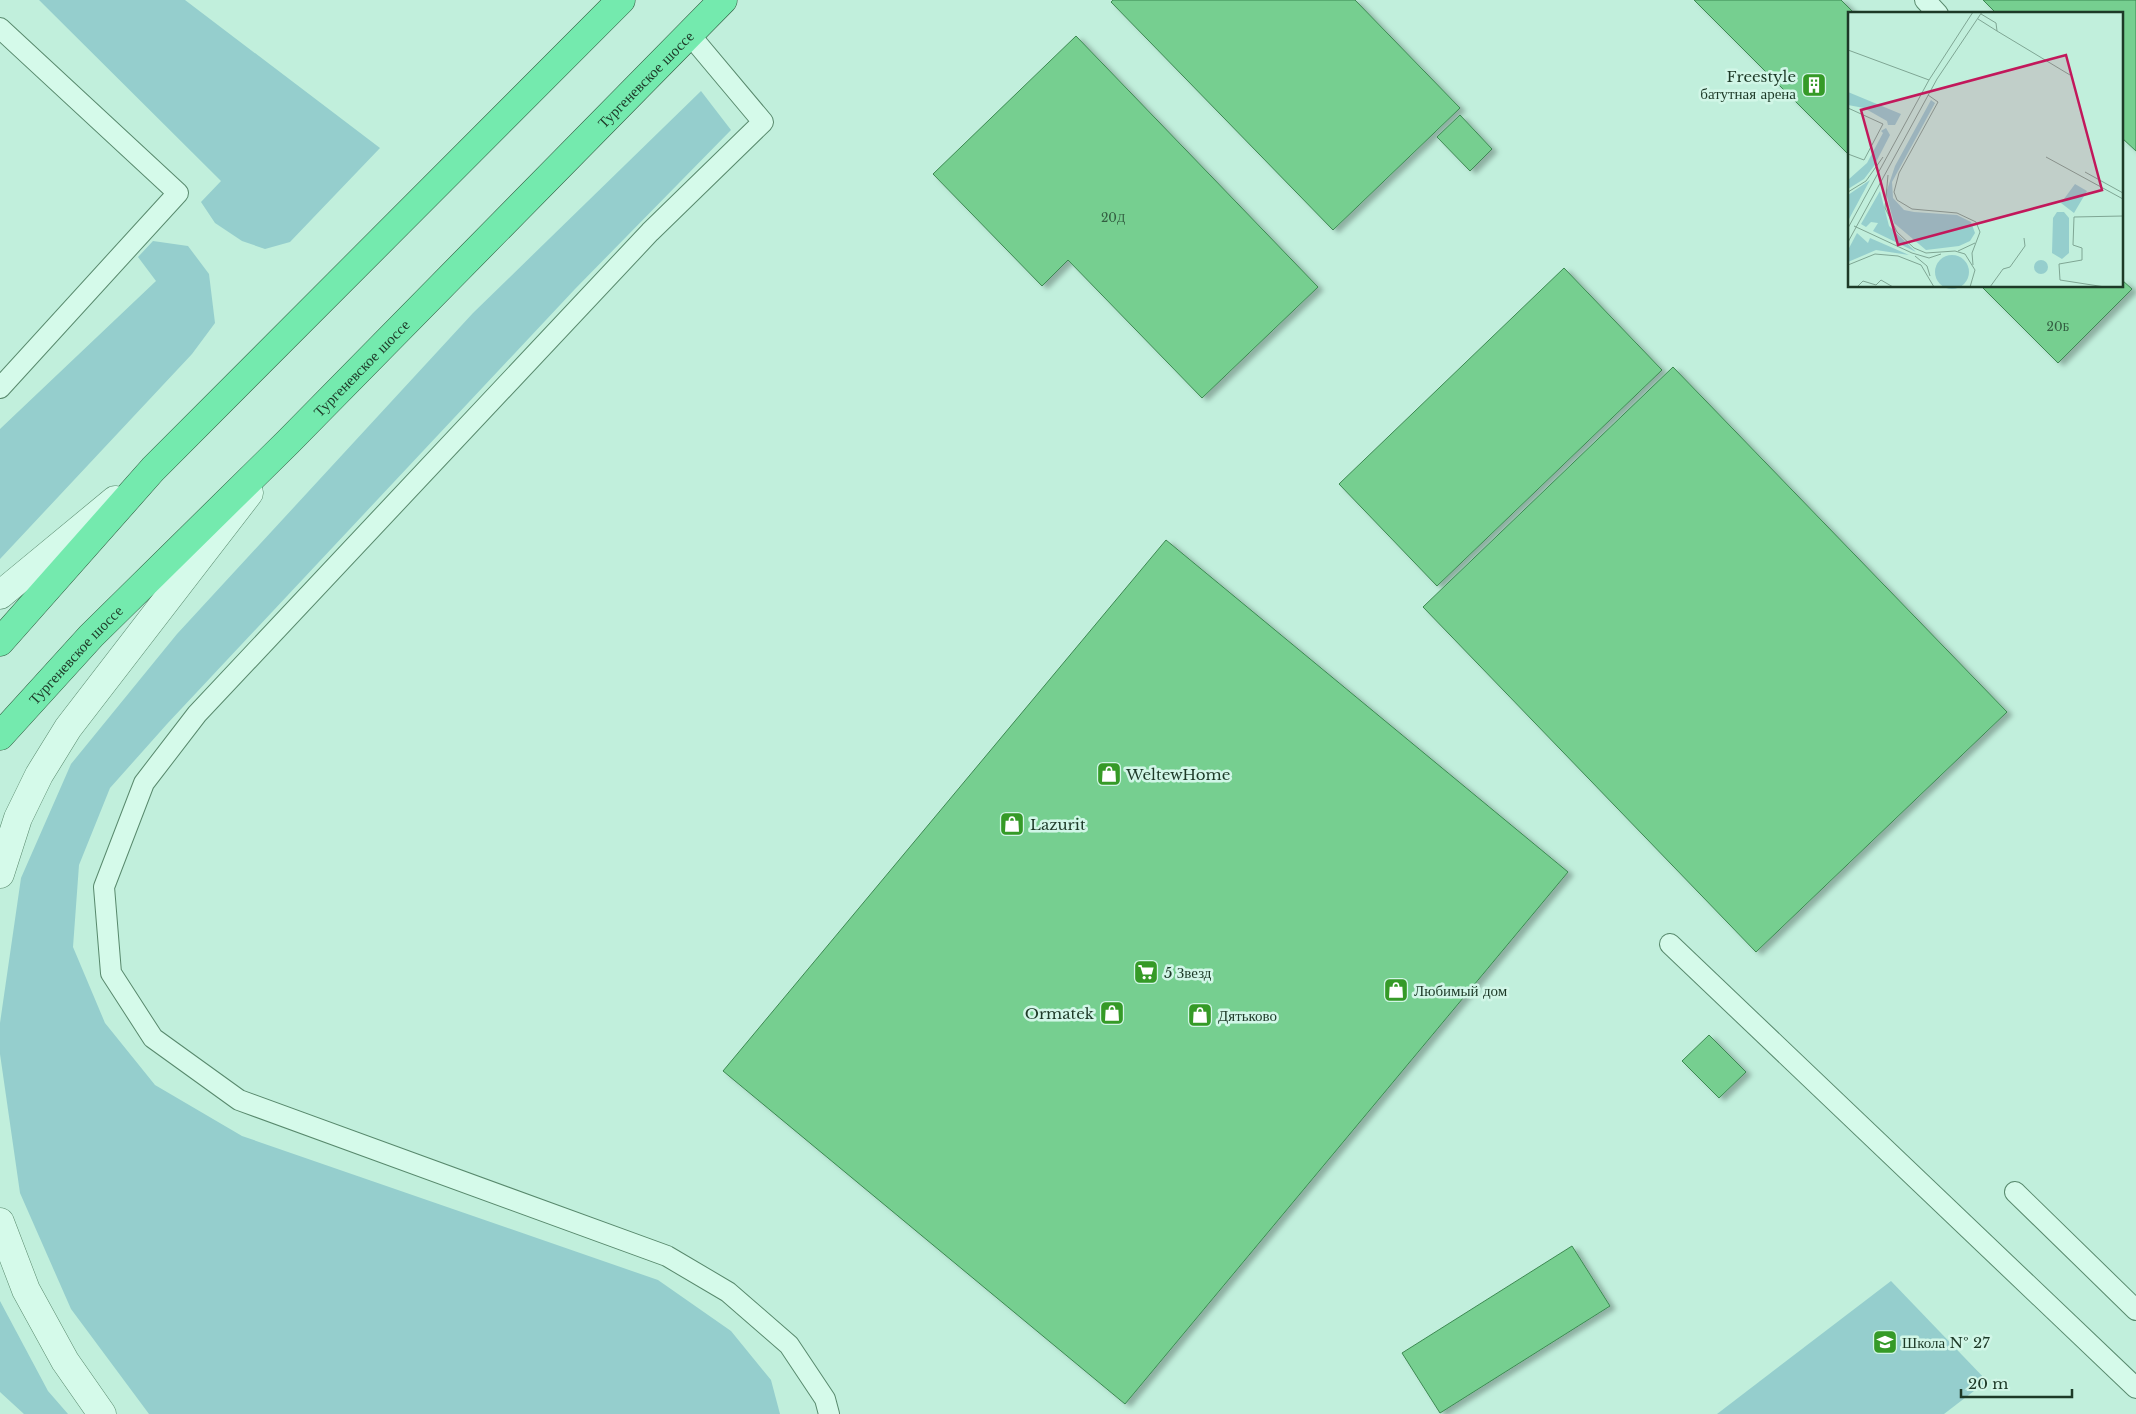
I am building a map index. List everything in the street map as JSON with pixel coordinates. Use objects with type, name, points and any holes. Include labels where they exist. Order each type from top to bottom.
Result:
[{"type":"highway","points":[[0,642],[153,469],[621,0]]},
{"type":"highway","name":"Тургеневское шоссе","points":[[0,736],[91,636],[288,442],[723,0]]},
{"type":"street","points":[[0,874],[18,818],[39,775],[68,728],[288,442]]},
{"type":"street","points":[[0,595],[153,469]]},
{"type":"street","points":[[0,1222],[26,1290],[65,1361],[102,1414]]},
{"type":"lane","points":[[1925,0],[1936,12]]},
{"type":"lane","points":[[0,28],[178,193],[0,388]]},
{"type":"lane","points":[[690,35],[763,122],[650,232],[211,700],[144,783],[104,887],[111,973],[152,1038],[239,1100],[667,1256],[728,1292],[789,1345],[825,1399],[829,1414]]},
{"type":"lane","points":[[1670,944],[2136,1388]]},
{"type":"lane","points":[[2015,1192],[2136,1310]]},
{"type":"shaded area","points":[[39,0],[185,0],[380,148],[290,242],[265,249],[242,241],[215,223],[201,202],[221,181]]},
{"type":"shaded area","points":[[701,91],[731,130],[575,289],[167,724],[110,788],[79,865],[73,947],[105,1023],[155,1085],[242,1136],[658,1280],[731,1331],[771,1380],[780,1414],[149,1414],[71,1309],[20,1193],[0,1054],[0,1023],[21,878],[71,764],[177,634],[473,313]]},
{"type":"shaded area","points":[[153,241],[188,246],[209,274],[215,323],[192,354],[0,559],[0,429],[156,281],[138,257]]},
{"type":"shaded area","name":"Школа № 27","points":[[1891,1281],[1987,1381],[1944,1414],[1717,1414]]},
{"type":"shaded area","points":[[0,1301],[48,1391],[68,1414],[24,1414],[0,1392]]},
{"type":"building","points":[[1113,0],[1355,0],[1460,108],[1333,230],[1111,2]]},
{"type":"building","name":"Freestyle батутная арена","points":[[1694,0],[1841,0],[1853,12],[1848,12],[1848,154]]},
{"type":"building","points":[[1983,0],[2136,0],[2136,151],[2124,140],[2124,12],[1995,12]]},
{"type":"building","points":[[1076,36],[1318,287],[1202,398],[1068,260],[1042,286],[933,174]]},
{"type":"building","points":[[1460,115],[1492,149],[1470,171],[1437,137]]},
{"type":"building","points":[[1564,268],[1662,370],[1437,586],[1339,484]]},
{"type":"building","points":[[2124,282],[2132,289],[2058,363],[1983,288],[2124,288]]},
{"type":"building","points":[[1673,367],[2007,712],[1756,952],[1423,607]]},
{"type":"building","name":"5 Звезд","points":[[1166,540],[1568,872],[1125,1404],[723,1071]]},
{"type":"building","points":[[1709,1035],[1746,1072],[1719,1098],[1682,1061]]},
{"type":"building","points":[[1572,1246],[1610,1306],[1440,1413],[1402,1353]]},
{"type":"place","name":"Freestyle батутная арена","points":[[1814,85]]},
{"type":"place","name":"WeltewHome","points":[[1109,774]]},
{"type":"place","name":"Lazurit","points":[[1012,824]]},
{"type":"place","name":"5 Звезд","points":[[1146,972]]},
{"type":"place","name":"Любимый дом","points":[[1396,990]]},
{"type":"place","name":"Ormatek","points":[[1112,1013]]},
{"type":"place","name":"Дятьково","points":[[1200,1015]]},
{"type":"place","name":"Школа № 27","points":[[1885,1342]]}]
